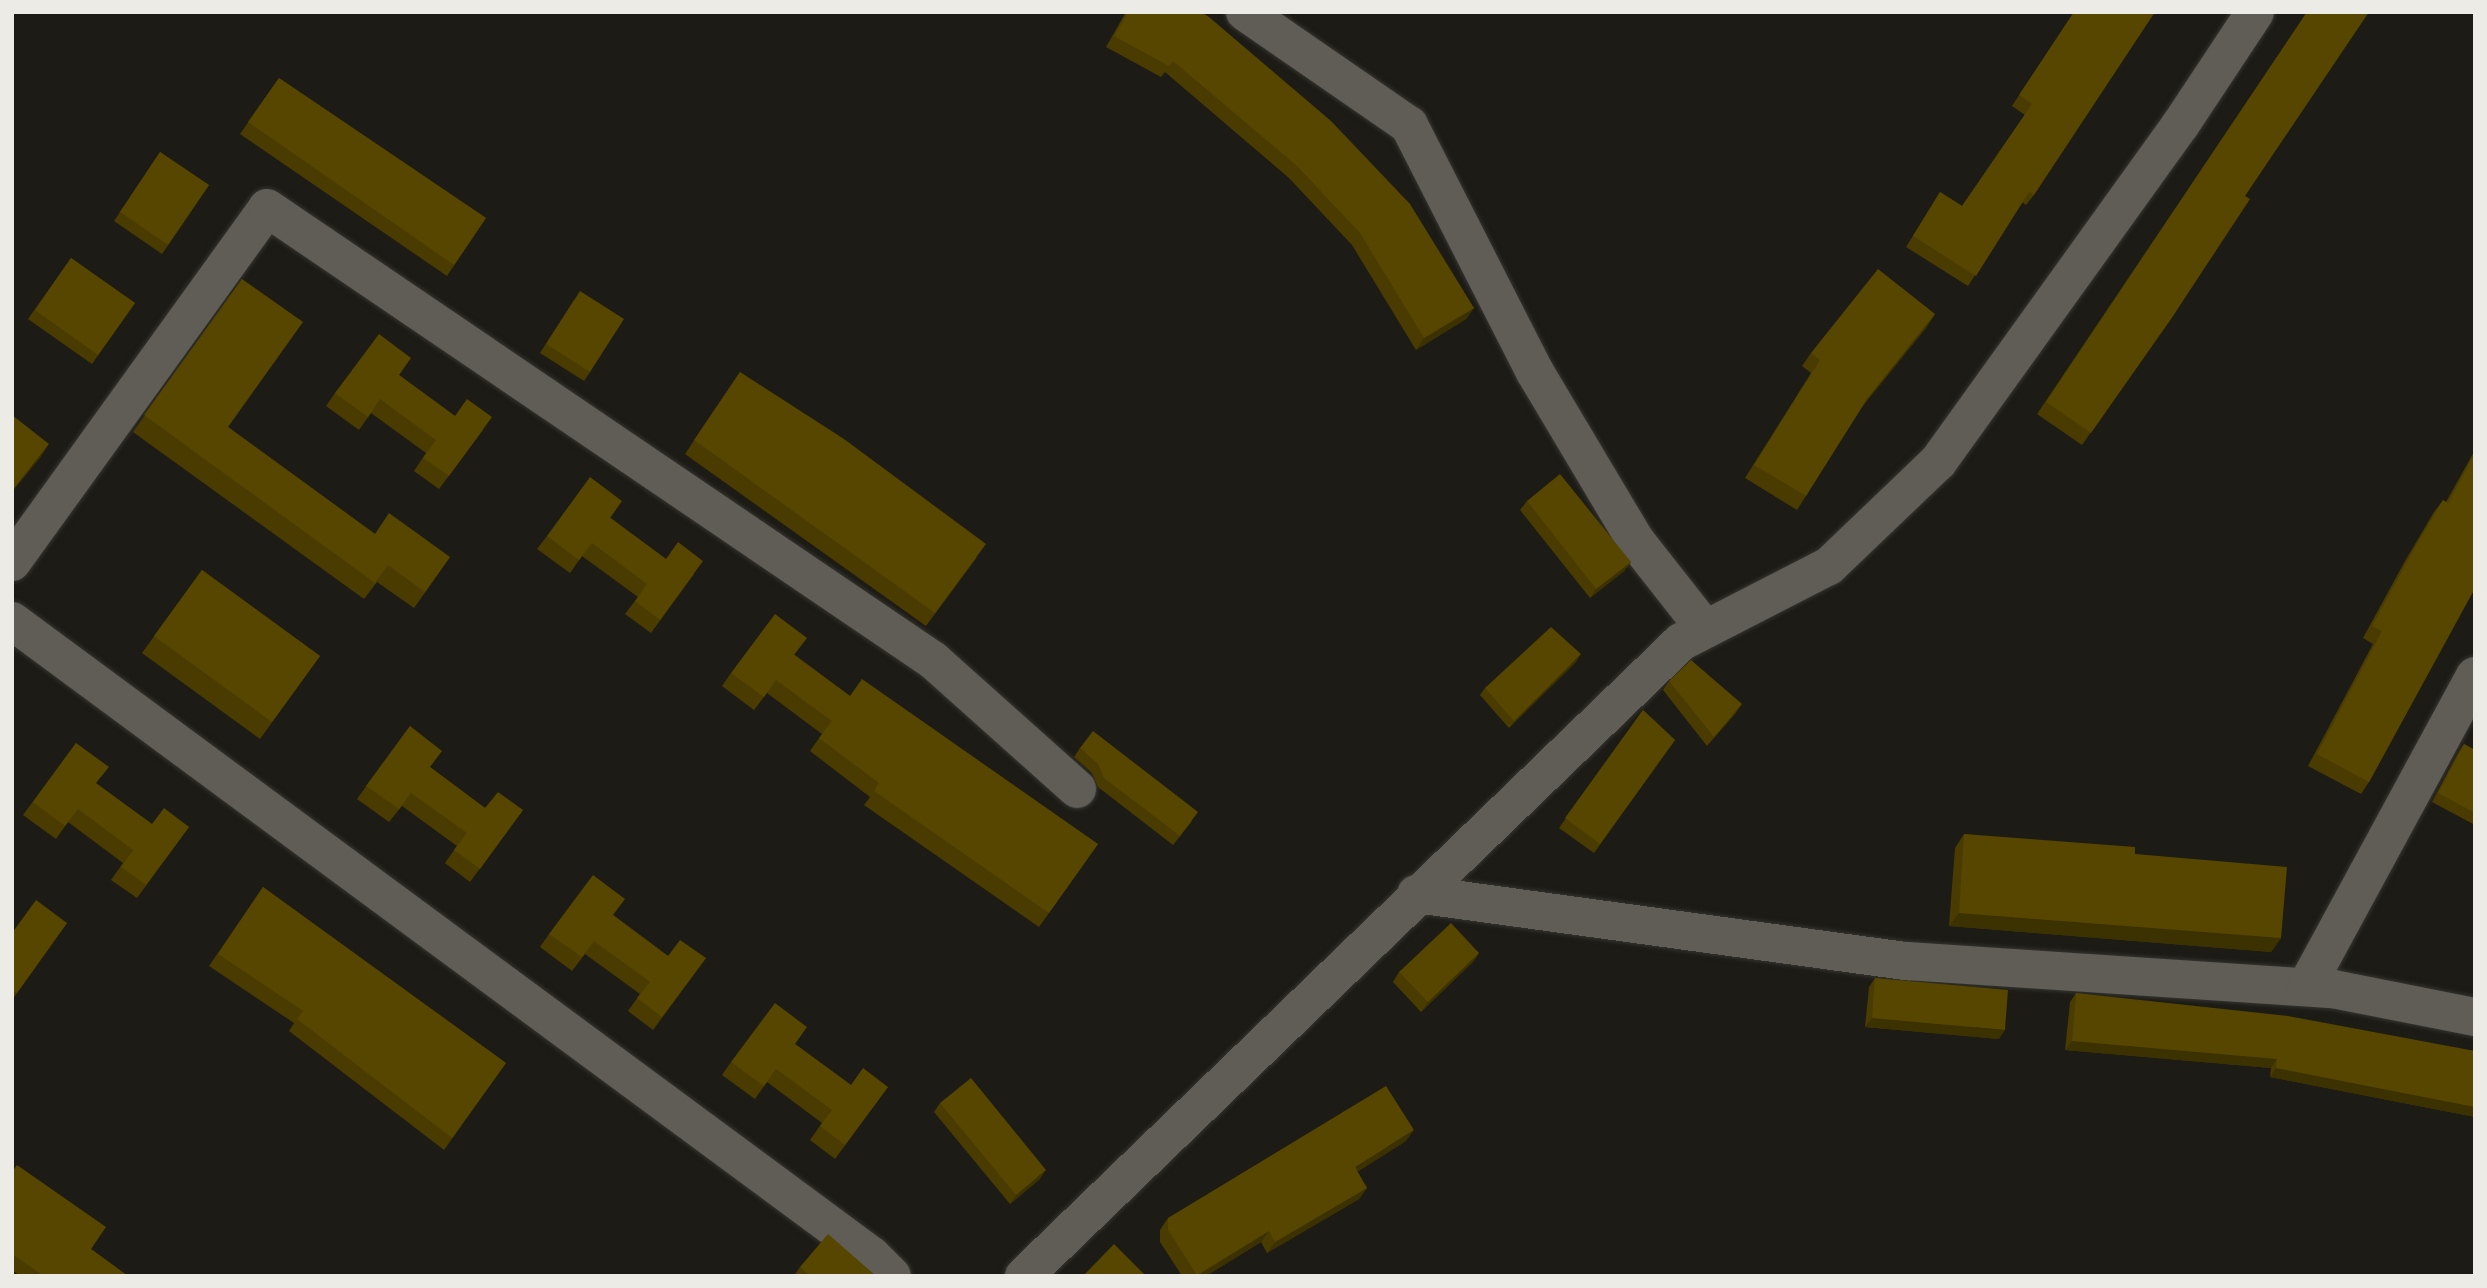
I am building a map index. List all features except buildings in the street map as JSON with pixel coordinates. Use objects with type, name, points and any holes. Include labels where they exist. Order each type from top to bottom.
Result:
[{"type":"street","points":[[1245,12],[1409,125],[1535,372],[1635,540],[1705,629]]},
{"type":"street","points":[[1024,1276],[1416,894],[1681,642],[1829,566],[1938,462],[2181,124],[2255,12]]},
{"type":"street","points":[[12,562],[267,208],[934,661],[1077,789]]},
{"type":"street","points":[[12,621],[872,1256],[892,1276]]},
{"type":"street","points":[[2306,987],[2475,676]]},
{"type":"street","points":[[1416,894],[1907,961],[2306,987],[2475,1017]]}]
